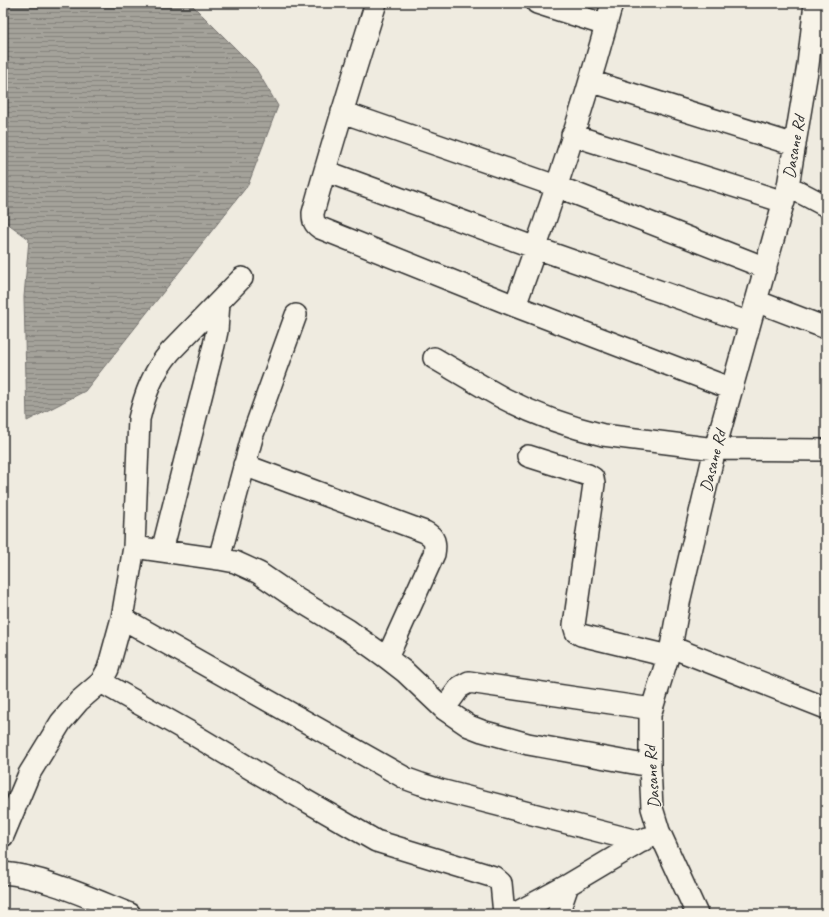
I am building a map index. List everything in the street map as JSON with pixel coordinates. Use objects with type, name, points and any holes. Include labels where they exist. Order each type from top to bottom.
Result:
[{"type":"street","points":[[376,3],[342,112],[313,214],[315,225],[515,306],[732,389]]},
{"type":"street","points":[[537,3],[606,25]]},
{"type":"street","points":[[515,306],[536,248],[590,82],[612,3]]},
{"type":"street","name":"Dasane Rd","points":[[697,914],[659,830],[652,808],[650,715],[669,652],[680,598],[715,449],[786,194],[808,65],[815,3]]},
{"type":"street","points":[[590,82],[795,145]]},
{"type":"street","points":[[342,112],[556,186],[766,268]]},
{"type":"street","points":[[572,135],[826,206]]},
{"type":"street","points":[[325,171],[536,248],[750,323]]},
{"type":"street","points":[[3,836],[29,774],[61,722],[79,701],[101,682],[108,669],[122,618],[134,547],[139,419],[144,399],[160,364],[242,278]]},
{"type":"street","points":[[756,301],[826,328]]},
{"type":"street","points":[[162,551],[214,345],[217,331],[219,302]]},
{"type":"street","points":[[219,558],[253,434],[296,315]]},
{"type":"street","points":[[434,358],[530,411],[585,431],[622,438],[715,449],[826,450]]},
{"type":"street","points":[[528,456],[588,475],[593,478],[594,484],[574,625],[576,632],[581,635],[669,652],[826,708]]},
{"type":"street","points":[[244,466],[431,534],[435,540],[436,546],[434,554],[387,658]]},
{"type":"street","points":[[134,547],[219,558],[235,562],[259,573],[297,599],[348,630],[387,658],[405,672],[444,710],[470,726],[503,738],[528,744],[650,766]]},
{"type":"street","points":[[122,618],[407,778],[440,790],[641,842]]},
{"type":"street","points":[[101,682],[376,841],[494,877],[502,883],[504,914]]},
{"type":"street","points":[[444,710],[460,686],[469,682],[652,709]]},
{"type":"street","points":[[514,914],[568,885],[659,830]]},
{"type":"street","points":[[3,873],[32,878],[51,884],[130,914]]},
{"type":"street","points":[[558,914],[568,885]]},
{"type":"shaded area","points":[[3,3],[190,3],[256,69],[278,106],[248,185],[85,391],[27,421],[24,297],[29,239],[3,220]]}]
